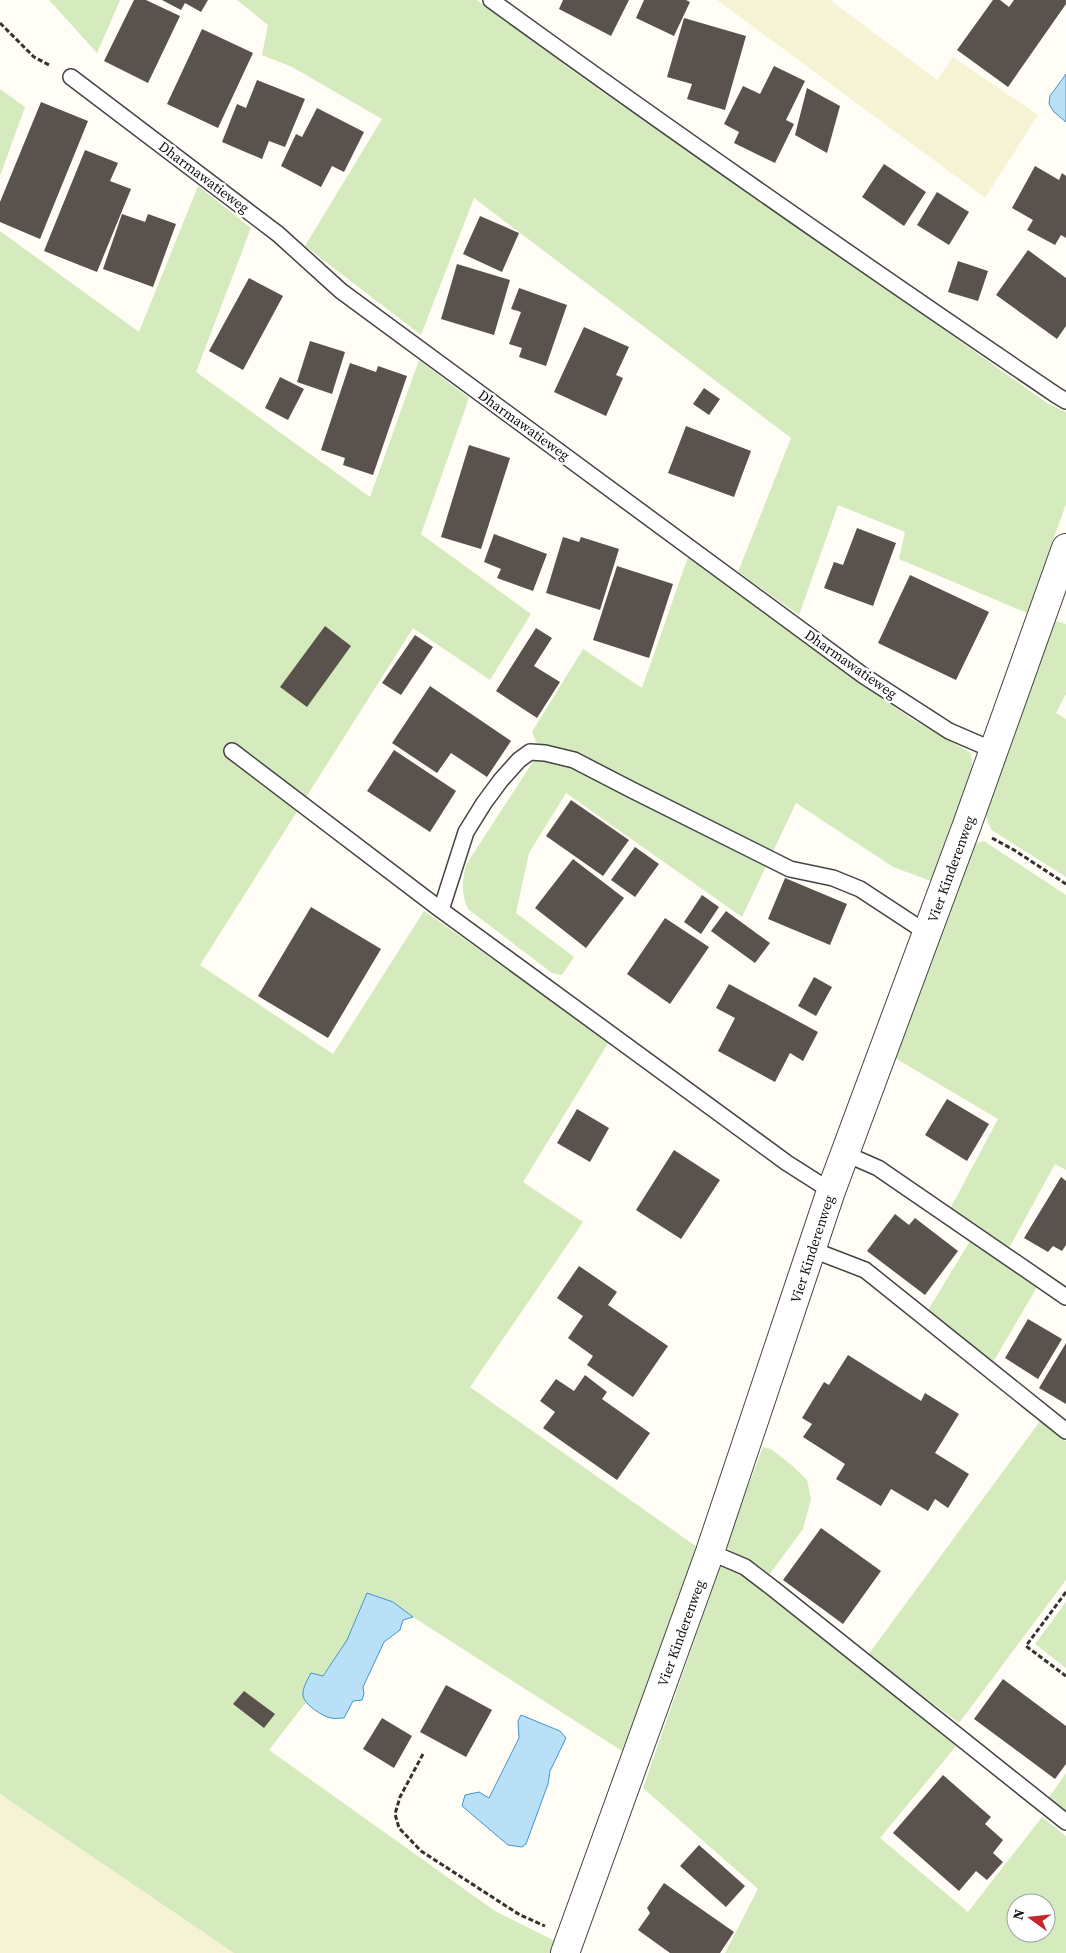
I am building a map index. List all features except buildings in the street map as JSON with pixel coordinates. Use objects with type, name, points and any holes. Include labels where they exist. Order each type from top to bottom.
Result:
[{"type":"street","name":"Vier Kinderenweg","points":[[571,1947],[710,1552],[831,1191],[967,825],[1066,548]]},
{"type":"lane","points":[[491,0],[586,69],[921,304],[1066,401]]},
{"type":"lane","name":"Dharmawatieweg","points":[[71,76],[278,234],[341,291],[864,676],[949,731],[993,750]]},
{"type":"lane","points":[[232,751],[441,910],[787,1163],[831,1191]]},
{"type":"lane","points":[[441,910],[466,832],[501,780],[519,760],[530,752],[545,753],[574,760],[790,869],[833,878],[860,889],[927,933]]},
{"type":"lane","points":[[846,1154],[878,1168],[1066,1297]]},
{"type":"lane","points":[[812,1250],[865,1270],[1066,1431]]},
{"type":"lane","points":[[710,1552],[745,1567],[768,1584],[1066,1822]]},
{"type":"path","points":[[0,22],[34,57],[71,76]]},
{"type":"path","points":[[967,825],[1014,850],[1066,884]]},
{"type":"path","points":[[1066,1592],[1026,1646],[1066,1676]]},
{"type":"path","points":[[423,1754],[400,1796],[395,1814],[399,1828],[421,1851],[571,1947]]},
{"type":"shaded area","points":[[717,0],[830,0],[937,80],[953,57],[1038,115],[985,198]]},
{"type":"shaded area","points":[[0,1794],[234,1953],[0,1953]]},
{"type":"green space","points":[[49,0],[120,0],[97,53]]},
{"type":"green space","points":[[237,0],[477,0],[581,77],[1047,403],[1066,412],[1066,504],[1027,613],[899,559],[905,532],[838,505],[799,615],[738,572],[791,438],[474,198],[421,335],[305,246],[382,119],[292,67],[262,55],[268,25]]},
{"type":"green space","points":[[0,89],[25,107],[0,176]]},
{"type":"green space","points":[[198,186],[251,228],[196,372],[370,497],[419,360],[469,398],[421,534],[531,614],[490,680],[413,628],[200,965],[333,1054],[424,911],[610,1040],[523,1182],[583,1222],[470,1387],[697,1547],[622,1751],[413,1617],[393,1602],[367,1593],[347,1641],[322,1676],[311,1673],[303,1695],[306,1702],[269,1750],[495,1911],[555,1941],[550,1953],[234,1953],[0,1794],[0,231],[139,332]]},
{"type":"green space","points":[[688,557],[910,718],[971,753],[971,774],[931,881],[893,867],[796,803],[742,917],[566,793],[529,853],[516,913],[574,957],[562,975],[552,973],[468,909],[463,887],[466,865],[536,757],[538,746],[532,732],[583,649],[642,688]]},
{"type":"green space","points":[[1056,621],[1066,624],[1066,694],[1056,713],[1066,719],[1066,877],[993,831],[988,823],[986,812],[987,799]]},
{"type":"green space","points":[[984,841],[1066,895],[1066,1170],[1055,1164],[1009,1248],[950,1209],[998,1119],[895,1058],[972,844]]},
{"type":"green space","points":[[970,1241],[1037,1287],[992,1364],[927,1312]]},
{"type":"green space","points":[[1040,1421],[1066,1441],[1066,1580],[959,1723],[868,1655]]},
{"type":"green space","points":[[763,1447],[771,1449],[807,1480],[811,1499],[803,1529],[769,1575],[727,1548],[729,1536]]},
{"type":"green space","points":[[720,1567],[733,1570],[756,1584],[956,1746],[880,1838],[968,1912],[1042,1817],[1066,1836],[1066,1953],[725,1953],[758,1889],[643,1788]]},
{"type":"green space","points":[[1066,1602],[1066,1668],[1035,1644]]},
{"type":"green space","points":[[1066,1773],[1066,1815],[1047,1800]]},
{"type":"water","points":[[1066,74],[1066,122],[1054,112],[1049,104],[1050,96]]},
{"type":"water","points":[[367,1593],[393,1602],[413,1617],[403,1620],[400,1630],[384,1642],[363,1687],[364,1694],[362,1700],[353,1701],[344,1718],[327,1717],[307,1703],[303,1696],[303,1690],[311,1673],[323,1676],[347,1640]]},
{"type":"water","points":[[521,1715],[560,1731],[566,1738],[550,1771],[548,1784],[526,1844],[522,1847],[508,1845],[462,1806],[465,1795],[479,1792],[489,1798],[519,1738],[518,1721]]}]
